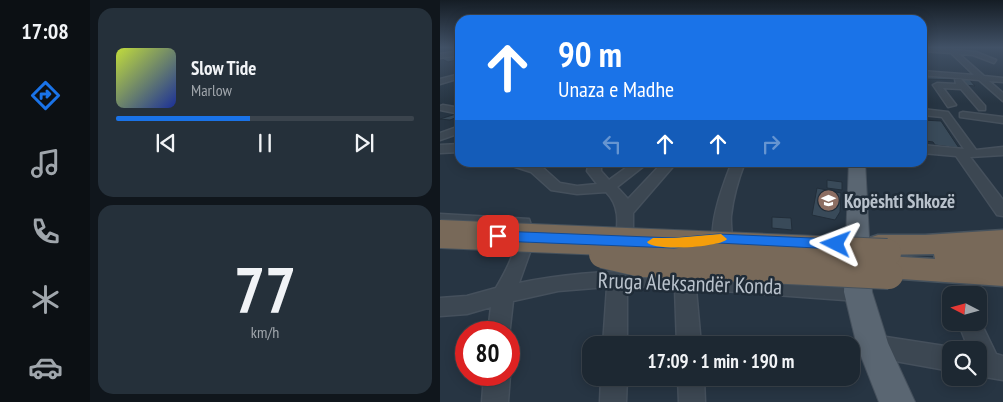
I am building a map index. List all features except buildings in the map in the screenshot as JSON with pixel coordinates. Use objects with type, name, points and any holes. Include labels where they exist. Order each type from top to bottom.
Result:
[{"type":"highway","points":[[440,234],[674,243],[885,260],[1003,274]]},
{"type":"highway","points":[[885,260],[924,245],[1003,239]]},
{"type":"highway","points":[[440,246],[603,254],[642,263],[1003,258]]},
{"type":"highway","points":[[885,260],[1003,287]]},
{"type":"main road","points":[[857,167],[858,292],[873,346],[897,402]]},
{"type":"street","points":[[968,66],[1003,98]]},
{"type":"street","points":[[927,74],[955,78],[1003,80]]},
{"type":"street","points":[[440,82],[455,76]]},
{"type":"street","points":[[955,78],[982,108]]},
{"type":"street","points":[[951,105],[937,85],[964,87]]},
{"type":"street","points":[[440,88],[454,88]]},
{"type":"street","points":[[442,108],[455,110]]},
{"type":"street","points":[[927,112],[945,114],[1003,211]]},
{"type":"street","points":[[962,115],[1003,120]]},
{"type":"street","points":[[442,135],[455,131]]},
{"type":"street","points":[[440,148],[455,148]]},
{"type":"street","points":[[927,149],[967,153],[1003,150]]},
{"type":"street","points":[[527,167],[542,172],[553,185],[560,189],[577,190],[607,188],[636,167]]},
{"type":"street","points":[[594,167],[594,171],[607,188],[621,199],[625,212],[616,336]]},
{"type":"street","points":[[625,212],[666,167]]},
{"type":"street","points":[[726,282],[721,236],[723,209],[737,167]]},
{"type":"street","points":[[440,219],[523,223],[526,238],[516,269],[503,296],[501,321]]},
{"type":"street","name":"Rruga Aleksandër Konda","points":[[440,307],[467,305],[558,283],[620,278],[726,282],[858,292]]},
{"type":"street","points":[[685,280],[688,336]]},
{"type":"street","points":[[973,331],[990,366]]},
{"type":"street","points":[[873,346],[942,358]]},
{"type":"street","points":[[495,402],[496,386]]},
{"type":"street","points":[[613,402],[614,386]]},
{"type":"street","points":[[691,386],[692,402]]},
{"type":"slow traffic","points":[[653,242],[674,243],[721,239]]},
{"type":"place","name":"Kopështi Shkozë","points":[[828,201]]},
{"type":"route","points":[[498,236],[674,243],[718,238],[836,244]]}]
